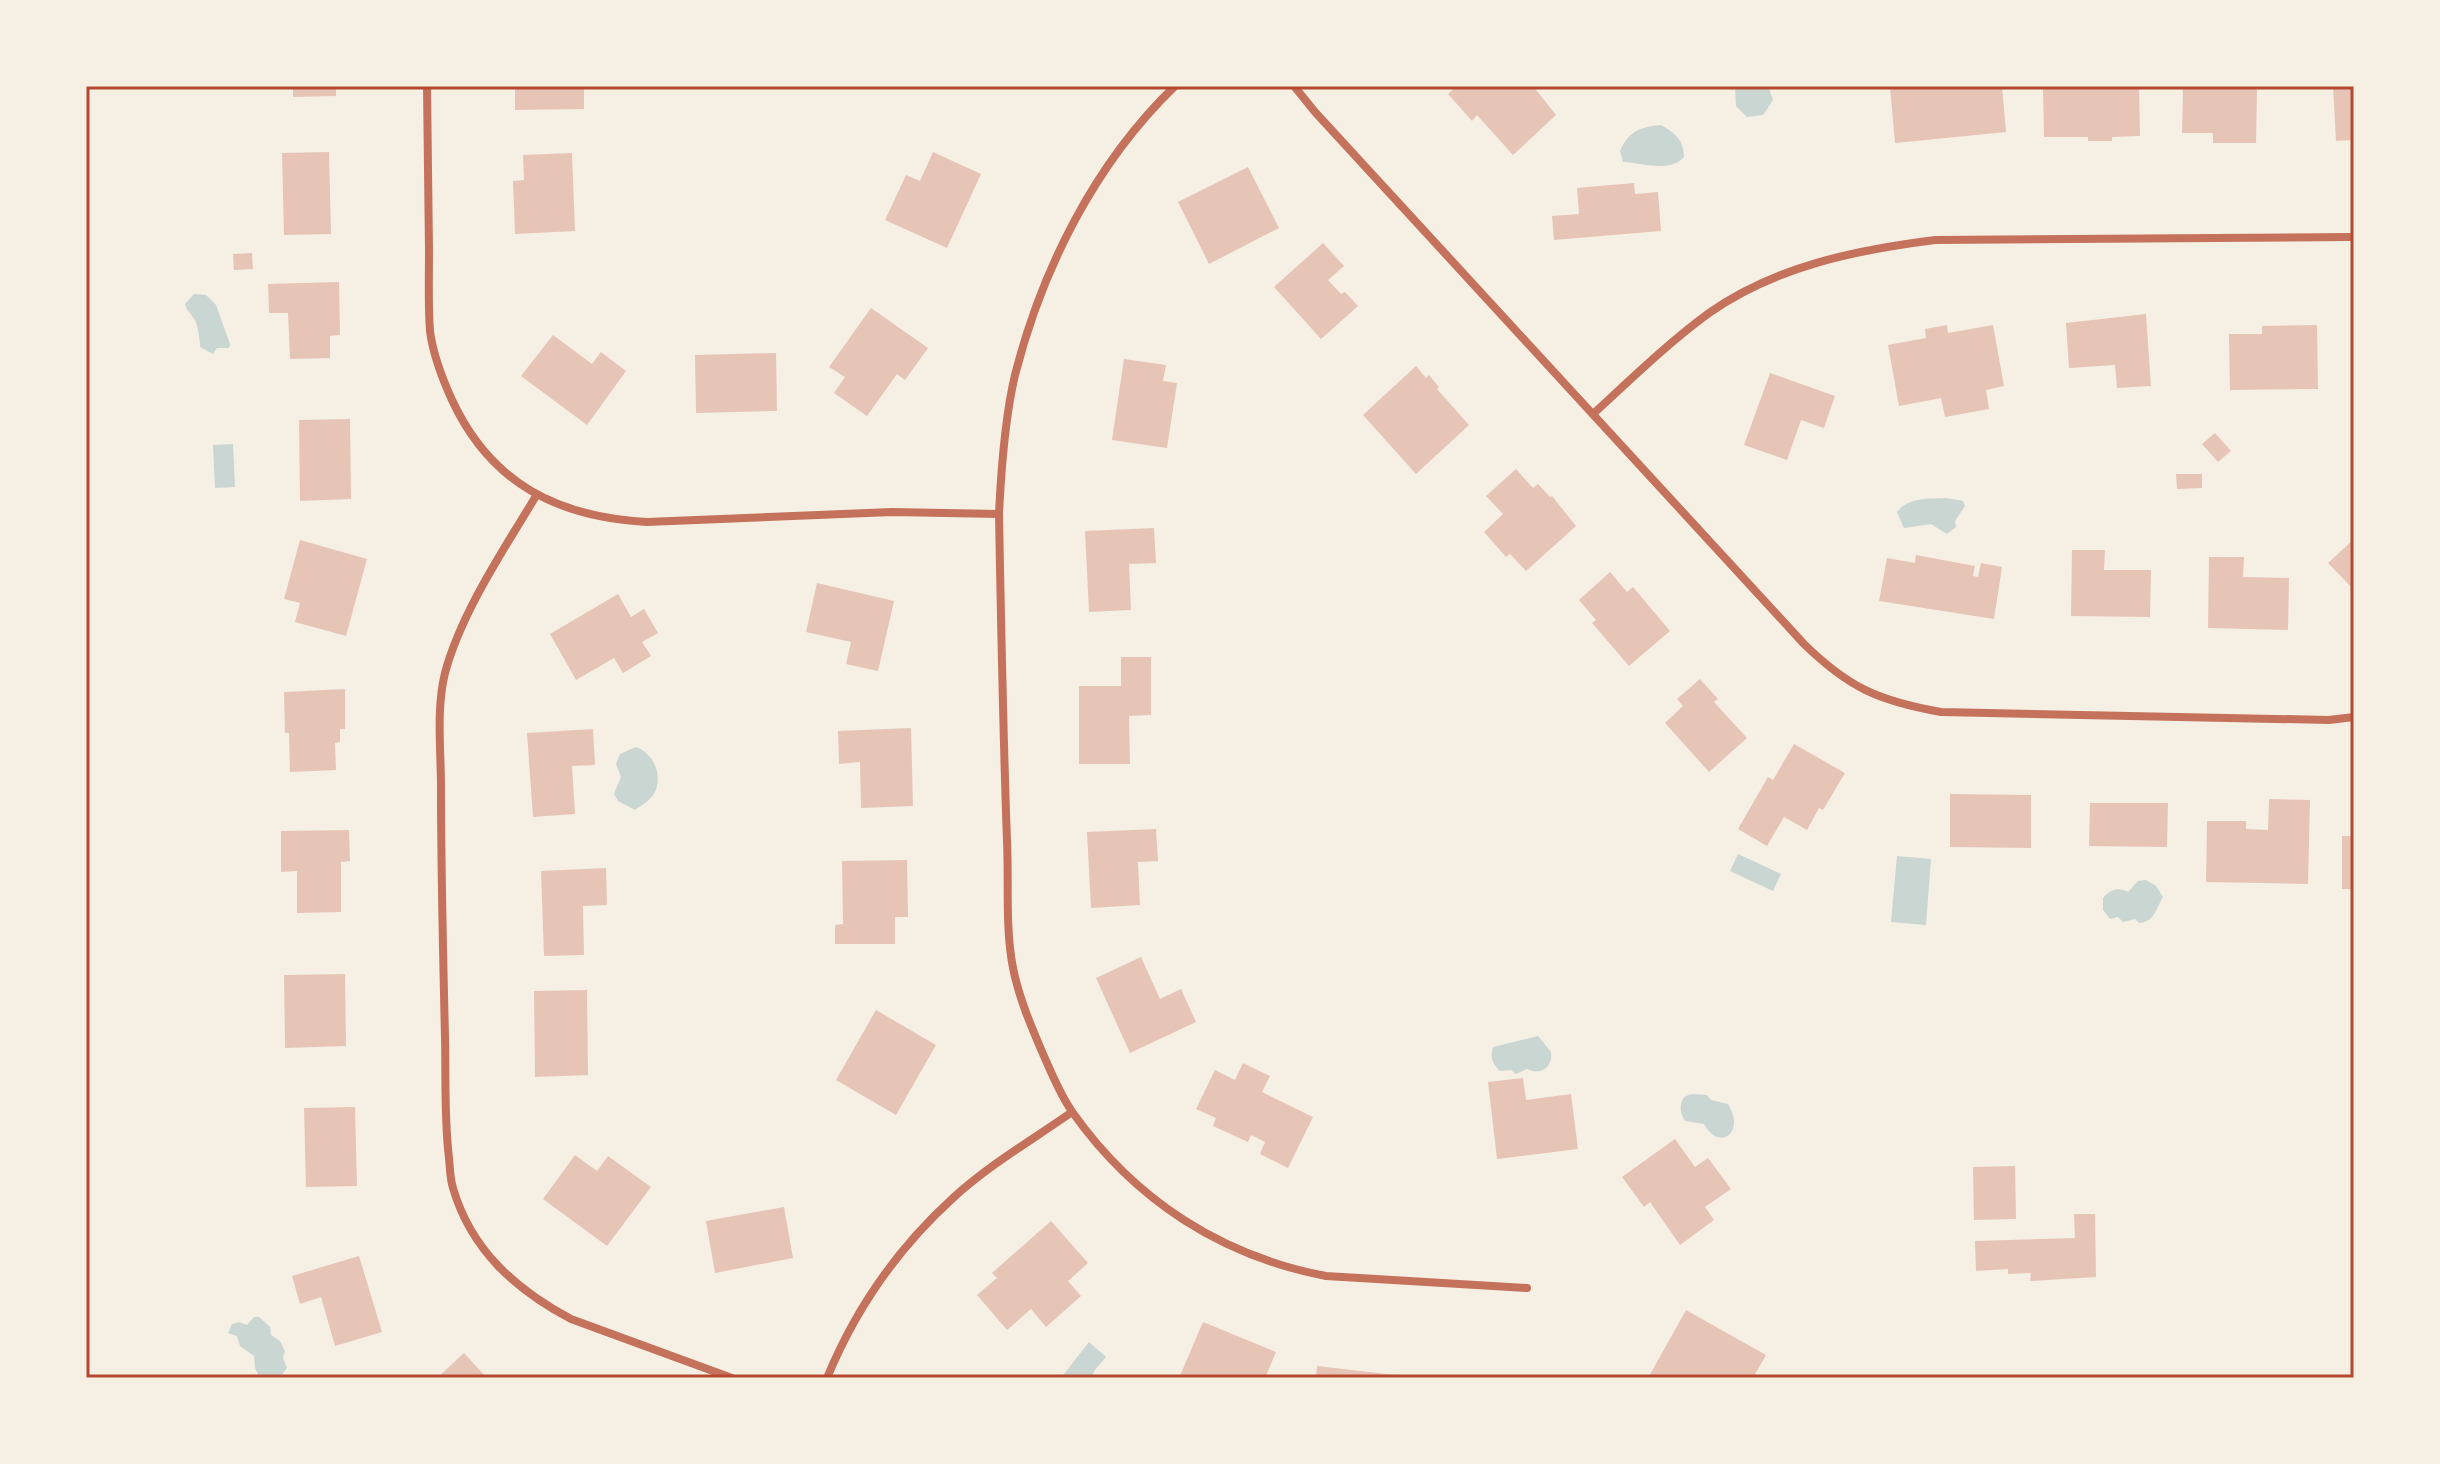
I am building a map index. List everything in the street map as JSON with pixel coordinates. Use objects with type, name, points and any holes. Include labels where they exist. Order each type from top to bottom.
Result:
[{"type":"street","points":[[427,86],[430,332],[440,375],[464,426],[485,455],[509,477],[536,496],[575,511],[613,520],[647,522],[892,512],[999,514]]},
{"type":"street","points":[[1175,86],[1142,123],[1092,191],[1052,267],[1036,306],[1015,378],[1001,474],[999,514],[1008,934],[1013,969],[1029,1023],[1072,1112],[1132,1180],[1187,1224],[1227,1246],[1293,1270],[1326,1276],[1527,1288]]},
{"type":"street","points":[[1294,86],[1826,665],[1860,689],[1899,705],[1941,712],[2329,720],[2354,717]]},
{"type":"street","points":[[1593,414],[1681,335],[1712,312],[1782,274],[1873,248],[1935,240],[2354,237]]},
{"type":"street","points":[[536,496],[455,642],[444,676],[441,713],[441,863],[446,1135],[453,1187],[475,1238],[493,1262],[515,1284],[547,1306],[571,1319],[732,1378]]},
{"type":"street","points":[[827,1378],[877,1285],[920,1231],[953,1197],[999,1161],[1072,1112]]},
{"type":"shaded area","points":[[1735,86],[1768,86],[1773,100],[1763,115],[1747,117],[1736,106]]},
{"type":"shaded area","points":[[1661,125],[1678,138],[1684,157],[1664,166],[1623,162],[1620,151],[1631,135],[1647,127]]},
{"type":"shaded area","points":[[194,294],[206,295],[216,305],[229,348],[217,348],[213,354],[200,347],[196,323],[185,304]]},
{"type":"shaded area","points":[[233,444],[235,487],[215,488],[213,445]]},
{"type":"shaded area","points":[[1946,498],[1963,501],[1965,506],[1955,521],[1956,527],[1947,534],[1931,524],[1904,528],[1897,512],[1902,507],[1919,500]]},
{"type":"shaded area","points":[[636,747],[652,759],[658,778],[653,795],[635,810],[618,801],[614,794],[621,777],[616,764],[620,754]]},
{"type":"shaded area","points":[[1738,854],[1781,874],[1773,891],[1730,871]]},
{"type":"shaded area","points":[[1897,856],[1931,859],[1926,925],[1891,922]]},
{"type":"shaded area","points":[[2146,880],[2156,886],[2163,897],[2152,917],[2139,923],[2135,919],[2123,922],[2118,917],[2110,919],[2103,910],[2103,898],[2114,890],[2128,892],[2138,881]]},
{"type":"shaded area","points":[[1538,1036],[1551,1052],[1545,1069],[1527,1069],[1516,1074],[1511,1070],[1500,1071],[1495,1065],[1493,1047]]},
{"type":"shaded area","points":[[1707,1095],[1711,1100],[1728,1104],[1734,1123],[1728,1135],[1717,1137],[1704,1124],[1685,1121],[1681,1103],[1684,1097]]},
{"type":"shaded area","points":[[254,1317],[259,1317],[270,1327],[271,1335],[280,1341],[285,1351],[283,1358],[287,1368],[280,1377],[259,1377],[254,1356],[240,1346],[237,1336],[228,1333],[232,1324],[239,1322],[247,1325]]},
{"type":"shaded area","points":[[1089,1342],[1106,1357],[1092,1378],[1061,1378]]},
{"type":"building","points":[[293,86],[336,86],[336,96],[293,97]]},
{"type":"building","points":[[515,86],[584,86],[584,109],[515,110]]},
{"type":"building","points":[[1457,86],[1533,86],[1556,115],[1513,155],[1477,115],[1472,121],[1448,94]]},
{"type":"building","points":[[2002,86],[2006,132],[1895,143],[1890,87]]},
{"type":"building","points":[[2139,86],[2140,136],[2112,137],[2112,141],[2088,141],[2088,137],[2044,137],[2043,88]]},
{"type":"building","points":[[2333,86],[2354,86],[2354,140],[2336,141]]},
{"type":"building","points":[[2183,88],[2257,89],[2256,143],[2213,143],[2213,133],[2182,133]]},
{"type":"building","points":[[329,152],[331,234],[284,235],[282,153]]},
{"type":"building","points":[[933,152],[981,174],[947,248],[885,220],[906,175],[920,181]]},
{"type":"building","points":[[572,153],[575,231],[515,234],[513,181],[524,180],[523,155]]},
{"type":"building","points":[[1248,167],[1279,228],[1209,264],[1178,202]]},
{"type":"building","points":[[1634,183],[1635,194],[1658,192],[1661,231],[1554,240],[1552,216],[1579,214],[1577,188]]},
{"type":"building","points":[[1323,243],[1344,266],[1328,280],[1358,306],[1321,339],[1274,287]]},
{"type":"building","points":[[252,253],[253,269],[234,270],[233,254]]},
{"type":"building","points":[[339,282],[340,335],[330,336],[330,358],[290,359],[288,313],[269,313],[268,284]]},
{"type":"building","points":[[871,308],[928,348],[905,380],[897,374],[867,416],[834,393],[845,377],[829,367]]},
{"type":"building","points":[[2146,314],[2151,386],[2117,388],[2115,365],[2069,368],[2066,323]]},
{"type":"building","points":[[1947,325],[1948,333],[1993,325],[2004,386],[1986,390],[1989,409],[1945,417],[1941,398],[1899,406],[1888,345],[1926,338],[1925,329]]},
{"type":"building","points":[[2317,325],[2318,389],[2230,390],[2229,334],[2262,334],[2262,326]]},
{"type":"building","points":[[553,335],[592,364],[601,352],[626,371],[587,425],[521,376]]},
{"type":"building","points":[[776,353],[777,411],[696,413],[695,355]]},
{"type":"building","points":[[1124,359],[1166,365],[1163,381],[1177,383],[1167,448],[1112,440]]},
{"type":"building","points":[[1416,366],[1426,378],[1429,375],[1439,387],[1437,389],[1469,425],[1416,474],[1363,415]]},
{"type":"building","points":[[1770,373],[1835,396],[1824,428],[1801,420],[1787,460],[1744,445]]},
{"type":"building","points":[[350,419],[351,499],[300,501],[299,420]]},
{"type":"building","points":[[2215,433],[2231,451],[2218,462],[2202,444]]},
{"type":"building","points":[[1516,469],[1533,488],[1538,484],[1552,496],[1576,526],[1526,571],[1510,554],[1506,557],[1484,532],[1503,514],[1486,496]]},
{"type":"building","points":[[2176,474],[2202,474],[2202,488],[2177,489]]},
{"type":"building","points":[[1154,528],[1156,563],[1129,564],[1131,610],[1089,612],[1085,531]]},
{"type":"building","points":[[2354,539],[2354,590],[2328,563]]},
{"type":"building","points":[[300,540],[367,559],[346,636],[295,622],[300,603],[284,599]]},
{"type":"building","points":[[2072,550],[2105,550],[2104,570],[2151,570],[2150,617],[2071,616]]},
{"type":"building","points":[[1916,555],[1975,566],[1973,576],[1978,577],[1981,563],[2002,567],[1994,619],[1879,601],[1887,558],[1915,563]]},
{"type":"building","points":[[2209,557],[2244,557],[2243,577],[2289,578],[2288,630],[2208,628]]},
{"type":"building","points":[[1610,572],[1627,592],[1633,587],[1670,631],[1629,666],[1592,623],[1596,620],[1579,600]]},
{"type":"building","points":[[817,583],[894,601],[878,671],[846,664],[851,642],[806,632]]},
{"type":"building","points":[[618,594],[631,617],[644,609],[658,633],[642,642],[651,656],[623,673],[614,658],[576,680],[550,634]]},
{"type":"building","points":[[1121,657],[1151,657],[1151,715],[1129,716],[1130,764],[1079,764],[1079,686],[1121,686]]},
{"type":"building","points":[[1700,679],[1718,699],[1714,702],[1747,738],[1709,772],[1665,723],[1683,706],[1677,699]]},
{"type":"building","points":[[345,689],[345,729],[340,729],[340,742],[335,743],[336,770],[290,772],[284,692]]},
{"type":"building","points":[[911,728],[913,806],[861,808],[860,762],[839,764],[838,731]]},
{"type":"building","points":[[593,729],[595,765],[572,766],[575,814],[533,817],[527,733]]},
{"type":"building","points":[[1794,744],[1845,773],[1807,830],[1784,817],[1767,846],[1738,829],[1768,777],[1773,780]]},
{"type":"building","points":[[1950,794],[2031,795],[2031,848],[1950,847]]},
{"type":"building","points":[[2269,799],[2310,800],[2308,884],[2206,882],[2207,821],[2246,821],[2246,829],[2268,830]]},
{"type":"building","points":[[2090,803],[2168,803],[2167,847],[2089,846]]},
{"type":"building","points":[[1156,829],[1158,861],[1138,862],[1140,905],[1091,908],[1087,832]]},
{"type":"building","points":[[349,830],[350,861],[341,862],[341,912],[297,913],[297,871],[281,872],[281,831]]},
{"type":"building","points":[[2342,836],[2354,836],[2354,889],[2342,889]]},
{"type":"building","points":[[907,860],[908,917],[895,917],[895,944],[835,944],[835,925],[843,924],[842,861]]},
{"type":"building","points":[[606,868],[607,905],[583,906],[584,955],[544,956],[541,871]]},
{"type":"building","points":[[1141,957],[1160,999],[1181,989],[1196,1022],[1130,1053],[1096,978]]},
{"type":"building","points":[[345,974],[346,1046],[285,1048],[284,975]]},
{"type":"building","points":[[587,990],[588,1075],[535,1077],[534,991]]},
{"type":"building","points":[[876,1010],[936,1045],[896,1115],[836,1080]]},
{"type":"building","points":[[1243,1063],[1270,1076],[1262,1092],[1313,1117],[1288,1168],[1260,1154],[1265,1142],[1251,1135],[1248,1142],[1213,1126],[1216,1118],[1196,1109],[1215,1070],[1235,1080]]},
{"type":"building","points":[[1523,1078],[1526,1100],[1571,1094],[1578,1149],[1497,1159],[1488,1082]]},
{"type":"building","points":[[355,1107],[357,1186],[306,1187],[304,1108]]},
{"type":"building","points":[[1675,1139],[1695,1167],[1708,1158],[1731,1189],[1705,1207],[1714,1220],[1680,1245],[1650,1202],[1644,1207],[1622,1177]]},
{"type":"building","points":[[575,1155],[597,1171],[608,1156],[651,1187],[607,1246],[543,1199]]},
{"type":"building","points":[[2015,1166],[2016,1219],[1974,1220],[1973,1167]]},
{"type":"building","points":[[784,1207],[793,1258],[715,1273],[706,1221]]},
{"type":"building","points":[[2074,1214],[2095,1214],[2096,1277],[2030,1281],[2031,1273],[2008,1274],[2008,1269],[1976,1271],[1975,1241],[2075,1238]]},
{"type":"building","points":[[1051,1221],[1088,1263],[1068,1281],[1081,1296],[1046,1327],[1031,1309],[1007,1330],[977,1295],[997,1278],[992,1273]]},
{"type":"building","points":[[359,1256],[382,1332],[335,1346],[321,1297],[300,1304],[292,1276]]},
{"type":"building","points":[[1686,1310],[1766,1355],[1753,1378],[1648,1378]]},
{"type":"building","points":[[1203,1322],[1276,1352],[1265,1378],[1179,1378]]},
{"type":"building","points":[[464,1353],[487,1378],[437,1378]]},
{"type":"building","points":[[1317,1366],[1395,1375],[1395,1378],[1316,1378]]}]
